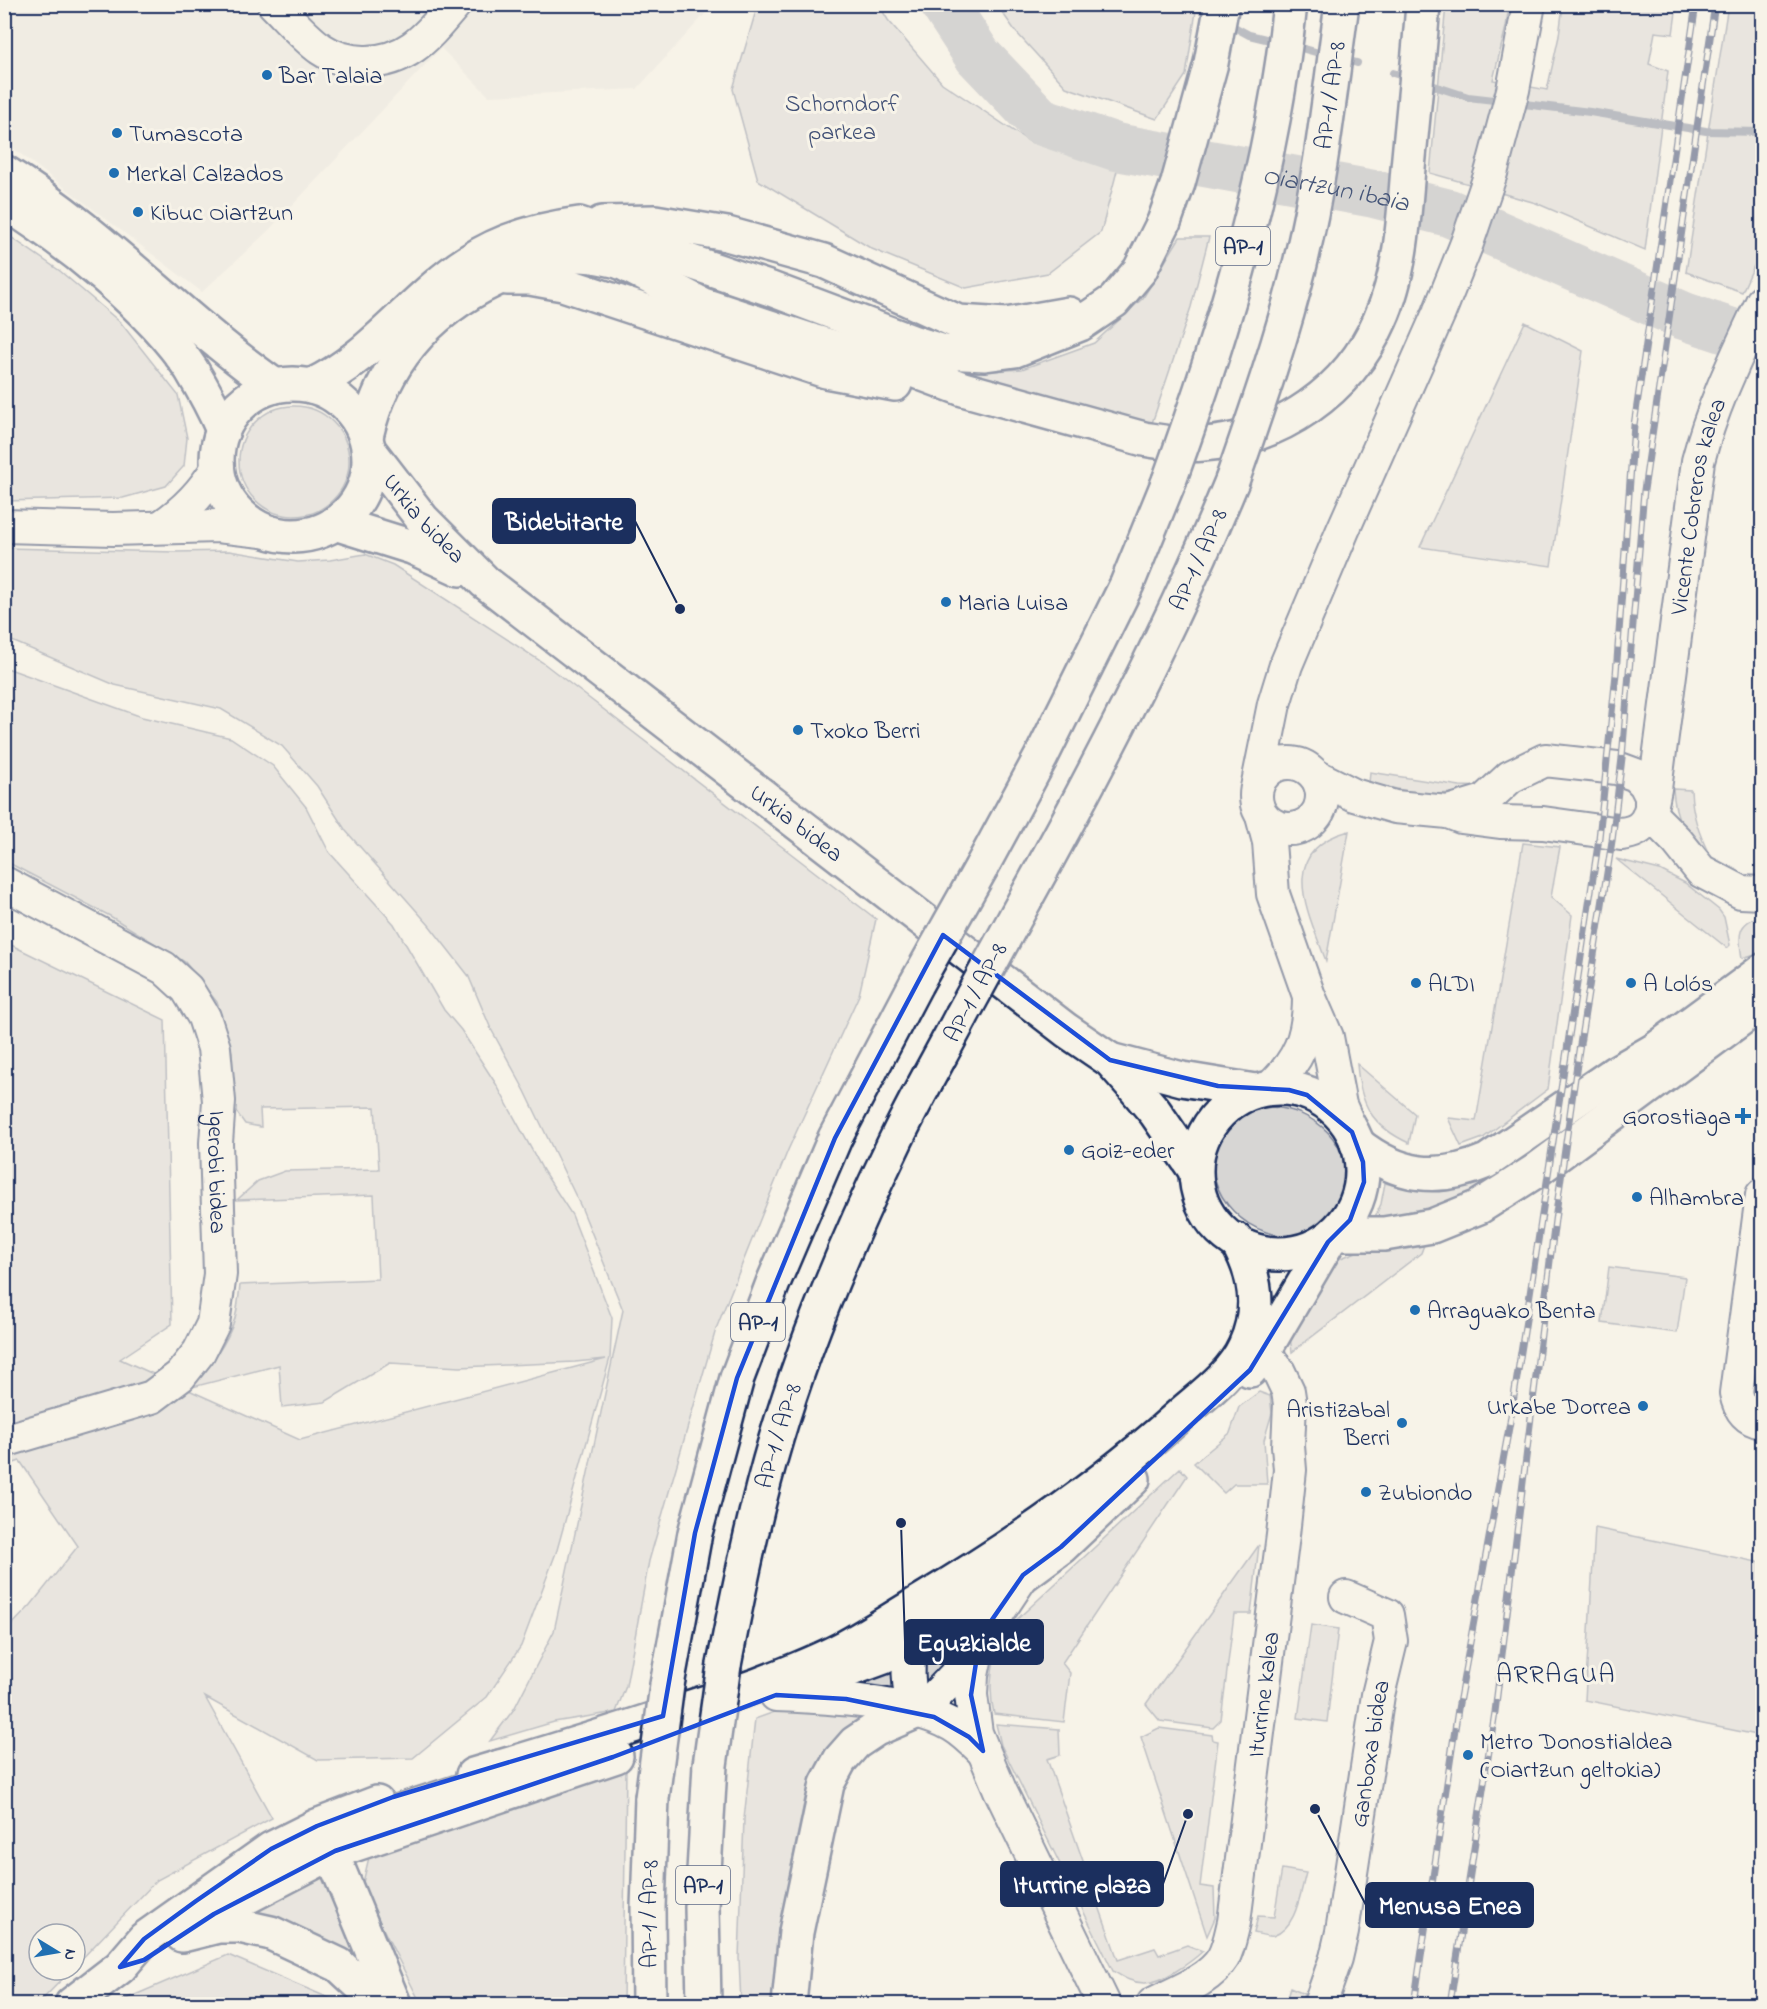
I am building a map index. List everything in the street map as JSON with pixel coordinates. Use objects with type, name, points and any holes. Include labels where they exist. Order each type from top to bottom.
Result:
[{"type":"main road","points":[[367,443],[377,398],[400,356],[435,317],[475,289],[514,269],[554,257],[576,255],[619,261],[710,286],[910,355],[944,352],[985,354],[1015,350],[1080,324],[1114,301],[1140,270],[1164,222],[1191,140],[1211,63],[1222,4]]},
{"type":"main road","name":"AP-1 / AP-8","points":[[649,2004],[648,1907],[652,1798],[668,1685],[695,1533],[737,1378],[773,1283],[835,1138],[916,984],[1041,757],[1127,584],[1169,481],[1211,357],[1252,212],[1273,127],[1290,4]]},
{"type":"main road","name":"AP-1 / AP-8","points":[[704,2004],[702,1907],[710,1765],[724,1665],[748,1549],[776,1439],[802,1360],[892,1147],[1130,701],[1205,546],[1232,481],[1274,362],[1301,263],[1321,157],[1342,4]]},
{"type":"main road","points":[[496,279],[530,278],[563,284],[826,371],[895,384],[963,389],[1144,439],[1172,444],[1191,444],[1230,441],[1258,433],[1276,426],[1310,406],[1332,389],[1352,368],[1368,345],[1381,320],[1390,293],[1403,219],[1423,14]]},
{"type":"main road","points":[[4,172],[59,208],[233,356],[275,386]]},
{"type":"main road","points":[[4,202],[26,215],[113,283],[162,332],[190,368],[223,430]]},
{"type":"main road","points":[[311,386],[348,365],[468,261],[521,236],[550,228],[579,224],[655,222],[727,234],[824,261],[958,322],[1006,325],[1067,314],[1114,301]]},
{"type":"main road","points":[[579,224],[771,289],[910,355],[963,389]]},
{"type":"main road","points":[[293,383],[311,386],[329,392],[345,404],[357,418],[367,443],[369,467],[366,483],[358,499],[335,523],[320,531],[286,536],[254,525],[234,507],[222,484],[218,454],[223,430],[232,415],[244,402],[259,392],[275,386],[293,383]]},
{"type":"main road","name":"Urkia bidea","points":[[367,443],[423,520],[485,582],[1057,1023],[1110,1060],[1155,1112],[1195,1170]]},
{"type":"main road","name":"Urkia bidea","points":[[335,523],[412,547],[485,582]]},
{"type":"main road","points":[[1762,970],[1655,1050],[1616,1073],[1486,1161],[1468,1169],[1430,1174],[1410,1172],[1390,1166],[1372,1156],[1354,1138],[1339,1116],[1324,1105],[1307,1095],[1289,1090],[1262,1090],[1234,1098],[1218,1110],[1204,1128],[1197,1149],[1195,1170],[1197,1186],[1203,1202],[1221,1228],[1236,1240],[1267,1252],[1301,1254],[1334,1238],[1384,1234],[1432,1226],[1479,1207],[1534,1172],[1762,1003]]},
{"type":"main road","name":"Urkia bidea","points":[[1110,1060],[1182,1079],[1262,1090]]},
{"type":"main road","points":[[120,1967],[144,1960],[214,1914],[335,1851],[613,1757],[884,1657],[1023,1575],[1061,1547],[1250,1370],[1334,1238],[1350,1220],[1359,1204],[1364,1182],[1363,1162],[1354,1138]]},
{"type":"main road","points":[[72,2004],[120,1967],[144,1939],[271,1850],[349,1812],[567,1748],[762,1684],[841,1649],[981,1565],[1059,1511],[1147,1445],[1234,1364],[1251,1331],[1255,1312],[1252,1275],[1246,1257],[1236,1240]]},
{"type":"main road","points":[[789,2004],[796,1932],[827,1784],[840,1760],[855,1743],[876,1729],[915,1712]]},
{"type":"main road","points":[[394,2004],[337,1866],[335,1851],[337,1839],[345,1830],[468,1789],[500,1767]]},
{"type":"main road","points":[[182,1935],[218,1926],[239,1926],[271,1933],[339,1965],[381,2004]]},
{"type":"street","points":[[274,4],[321,49],[344,60],[366,62],[398,56],[414,46],[455,4]]},
{"type":"street","points":[[1354,1138],[1340,1105],[1327,1037],[1309,996],[1273,894],[1269,842],[1256,800],[1258,783],[1277,691],[1286,665],[1342,530],[1439,313],[1467,243],[1491,173],[1513,90],[1528,15]]},
{"type":"street","name":"Vicente Cobreros kalea","points":[[1644,819],[1664,727],[1698,461],[1707,423],[1762,302]]},
{"type":"street","points":[[162,526],[194,501],[218,467]]},
{"type":"street","points":[[4,526],[113,529],[217,526],[270,532]]},
{"type":"street","points":[[1270,869],[1285,845],[1319,812],[1323,793],[1321,784],[1282,742],[1272,716]]},
{"type":"street","points":[[1617,768],[1634,763],[1664,727]]},
{"type":"street","points":[[1262,816],[1281,828],[1297,829],[1309,823],[1354,810],[1395,807],[1448,812],[1461,817],[1543,823],[1621,834],[1644,819],[1651,796],[1645,784],[1636,775],[1617,768],[1545,760],[1510,777],[1484,801],[1448,812]]},
{"type":"street","points":[[1258,783],[1270,768],[1288,762],[1307,769],[1354,795],[1395,807]]},
{"type":"street","points":[[1535,765],[1524,778],[1521,801],[1528,816],[1543,823]]},
{"type":"street","points":[[1644,819],[1677,841],[1698,867],[1741,892],[1762,893]]},
{"type":"street","name":"Igerobi bidea","points":[[4,882],[164,968],[187,988],[204,1017],[214,1048],[219,1101],[216,1153],[220,1274],[213,1324],[199,1352],[180,1376],[152,1397],[4,1441]]},
{"type":"street","points":[[1262,1090],[1293,1063],[1301,1047],[1307,1031],[1309,996]]},
{"type":"street","points":[[1762,1195],[1736,1393],[1743,1411],[1749,1417],[1762,1422]]},
{"type":"street","name":"Iturrine kalea","points":[[1153,2004],[1198,1981],[1218,1965],[1226,1951],[1234,1922],[1290,1470],[1288,1446],[1291,1416],[1288,1391],[1279,1372],[1264,1351]]},
{"type":"street","points":[[915,1712],[908,1680],[914,1641],[924,1620],[961,1590],[981,1565]]},
{"type":"street","points":[[915,1712],[927,1706],[940,1694],[960,1670],[1023,1575]]},
{"type":"street","name":"Ganboxa bidea","points":[[1320,2004],[1336,1958],[1342,1932],[1378,1695],[1391,1641],[1387,1615],[1346,1597]]},
{"type":"street","points":[[980,1637],[972,1675],[971,1695],[976,1733],[1104,2004]]},
{"type":"street","points":[[776,1695],[846,1699],[934,1716],[969,1737],[983,1751]]},
{"type":"highlighted area","points":[[943,935],[1110,1060],[1218,1086],[1289,1090],[1307,1095],[1352,1132],[1363,1162],[1364,1182],[1350,1220],[1328,1242],[1250,1370],[1061,1547],[1023,1575],[980,1637],[971,1695],[983,1751],[969,1737],[934,1717],[846,1699],[776,1695],[613,1757],[335,1851],[214,1914],[144,1960],[120,1967],[144,1939],[196,1901],[271,1849],[317,1826],[393,1797],[663,1716],[695,1533],[737,1378],[835,1138]]},
{"type":"shaded area","points":[[4,5],[713,5],[637,89],[489,96],[441,48],[268,231],[202,292],[5,142]]},
{"type":"green space","name":"Schorndorf parkea","points":[[758,4],[879,5],[888,20],[942,83],[1030,142],[1118,167],[1101,232],[1048,273],[966,288],[872,249],[758,180],[733,89]]},
{"type":"green space","points":[[997,5],[1197,5],[1186,75],[1157,119],[1066,87],[1016,32]]},
{"type":"green space","points":[[1446,5],[1509,5],[1493,80],[1547,90],[1559,36],[1563,5],[1677,5],[1673,34],[1655,32],[1649,64],[1668,71],[1645,250],[1536,203],[1430,173]]},
{"type":"green space","points":[[1728,5],[1762,5],[1762,248],[1742,292],[1686,272]]},
{"type":"green space","points":[[5,233],[60,271],[121,323],[178,395],[187,438],[184,466],[166,486],[123,498],[5,501]]},
{"type":"green space","points":[[1180,237],[1209,237],[1191,307],[1151,426],[965,373],[1022,369],[1094,343],[1143,298]]},
{"type":"green space","points":[[1525,322],[1583,351],[1551,566],[1420,547]]},
{"type":"green space","points":[[294,406],[315,410],[333,422],[345,440],[349,461],[345,482],[333,500],[315,512],[294,516],[273,512],[255,500],[243,482],[239,461],[243,440],[255,422],[273,410]]},
{"type":"green space","points":[[5,548],[229,551],[298,562],[330,560],[365,554],[393,565],[542,662],[876,919],[859,995],[788,1150],[716,1329],[649,1561],[626,1686],[616,1712],[554,1722],[490,1741],[514,1709],[554,1631],[623,1310],[582,1209],[525,1091],[491,1029],[468,975],[429,925],[346,831],[317,786],[282,746],[221,709],[115,685],[5,638]]},
{"type":"green space","points":[[4,667],[142,717],[231,738],[273,766],[306,807],[329,852],[394,924],[444,1010],[461,1030],[496,1084],[544,1172],[572,1215],[612,1318],[610,1358],[557,1550],[521,1646],[487,1697],[413,1758],[318,1760],[205,1697],[272,1818],[157,1880],[87,1953],[87,1922],[27,1922],[27,1982],[59,1982],[38,2004],[5,2004],[5,1632],[31,1605],[78,1546],[20,1461],[5,1466],[5,942],[165,1020],[172,1324],[120,1359],[300,1440],[606,1359],[460,1367],[390,1363],[325,1402],[282,1407],[279,1365],[189,1388],[210,1364],[232,1328],[240,1285],[378,1279],[374,1195],[237,1200],[258,1181],[285,1171],[379,1169],[375,1107],[260,1109],[261,1127],[245,1124],[235,1110],[232,1052],[217,1002],[185,962],[110,916],[5,861]]},
{"type":"green space","points":[[1370,772],[1460,786],[1486,787],[1441,794],[1413,792],[1369,783]]},
{"type":"green space","points":[[1673,789],[1691,790],[1697,824],[1710,856],[1707,858],[1679,819]]},
{"type":"green space","points":[[1349,831],[1326,961],[1306,904],[1303,885],[1304,868],[1312,853],[1326,840]]},
{"type":"green space","points":[[1523,843],[1560,847],[1551,897],[1572,915],[1548,1089],[1483,1138],[1461,1146],[1448,1118],[1476,1121]]},
{"type":"green space","points":[[1616,859],[1660,870],[1685,883],[1719,910],[1724,917],[1730,945],[1727,948]]},
{"type":"green space","points":[[1762,915],[1762,952],[1742,958],[1741,931],[1748,922]]},
{"type":"green space","points":[[1357,1064],[1415,1114],[1409,1143],[1386,1129],[1370,1112],[1361,1091]]},
{"type":"green space","points":[[1271,1107],[1302,1114],[1316,1122],[1337,1144],[1343,1158],[1345,1173],[1338,1204],[1325,1220],[1300,1234],[1289,1236],[1274,1234],[1248,1223],[1233,1211],[1222,1197],[1215,1180],[1213,1163],[1216,1146],[1225,1130],[1244,1114]]},
{"type":"green space","points":[[1540,1141],[1539,1157],[1469,1202],[1372,1223],[1381,1204],[1385,1183],[1432,1191],[1469,1186],[1502,1168]]},
{"type":"green space","points":[[1424,1245],[1421,1253],[1292,1352],[1290,1337],[1326,1268],[1341,1258],[1372,1246]]},
{"type":"green space","points":[[1609,1267],[1685,1277],[1677,1333],[1602,1323]]},
{"type":"green space","points":[[1259,1392],[1270,1396],[1272,1413],[1264,1440],[1267,1484],[1234,1484],[1224,1493],[1194,1463],[1230,1433],[1239,1407]]},
{"type":"green space","points":[[1180,1468],[1187,1476],[1062,1663],[1070,1673],[1064,1722],[994,1714],[991,1697],[992,1669],[1001,1641],[1012,1624]]},
{"type":"green space","points":[[1595,1528],[1762,1563],[1762,1736],[1585,1700]]},
{"type":"green space","points":[[1259,1545],[1251,1614],[1234,1614],[1221,1720],[1213,1728],[1160,1721],[1146,1704]]},
{"type":"green space","points":[[981,1613],[953,1650],[942,1671],[931,1681],[924,1679],[923,1648]]},
{"type":"green space","points":[[1311,1625],[1338,1629],[1327,1722],[1298,1718]]},
{"type":"green space","points":[[897,1663],[902,1693],[832,1686]]},
{"type":"green space","points":[[780,1710],[869,1715],[823,1760],[805,1798],[774,1975],[774,2004],[741,2004],[739,1958],[744,1819],[755,1719]]},
{"type":"green space","points":[[996,1724],[1059,1729],[1060,1755],[1047,1759],[1118,1960],[1155,1948],[1159,1955],[1187,1945],[1203,1951],[1175,1972],[1151,1982],[1136,1982],[1113,1971],[1001,1745]]},
{"type":"green space","points":[[1159,1728],[1212,1735],[1213,1740],[1218,1741],[1200,1886],[1214,1888],[1215,1918],[1207,1936],[1141,1737]]},
{"type":"green space","points":[[626,1767],[623,2004],[421,2004],[362,1887],[369,1857]]},
{"type":"green space","points":[[1282,1869],[1306,1873],[1296,1909],[1281,1932],[1273,1936],[1254,1933],[1258,1916],[1274,1917]]},
{"type":"green space","points":[[318,1872],[325,1877],[365,1965],[247,1910]]},
{"type":"green space","points":[[228,1955],[343,2004],[114,2004]]},
{"type":"green space","points":[[1290,1988],[1304,1994],[1300,2004],[1285,2004]]},
{"type":"waterway","name":"Oiartzun ibaia","points":[[944,4],[978,56],[1040,121],[1116,147],[1374,194],[1449,213],[1684,316],[1762,342]]},
{"type":"waterway","points":[[1190,4],[1214,17]]},
{"type":"waterway","points":[[1225,22],[1249,35],[1278,42]]},
{"type":"waterway","points":[[1290,45],[1330,56]]},
{"type":"waterway","points":[[1342,59],[1357,63]]},
{"type":"waterway","points":[[1393,73],[1410,78]]},
{"type":"waterway","points":[[1422,82],[1468,97],[1503,101]]},
{"type":"waterway","points":[[1516,103],[1590,112],[1706,131],[1762,132]]},
{"type":"railway","points":[[1414,2004],[1458,1709],[1510,1422],[1599,838],[1616,674],[1634,425],[1696,4]]},
{"type":"railway","points":[[1450,2004],[1495,1712],[1555,1220],[1612,841],[1622,758],[1644,490],[1715,4]]},
{"type":"place","name":"Bar Talaia","points":[[267,75]]},
{"type":"place","name":"Tumascota","points":[[117,133]]},
{"type":"place","name":"Merkal Calzados","points":[[114,173]]},
{"type":"place","name":"Kibuc Oiartzun","points":[[138,212]]},
{"type":"place","name":"Maria Luisa","points":[[946,602]]},
{"type":"place","name":"Bidebitarte","points":[[680,609]]},
{"type":"place","name":"Txoko Berri","points":[[798,730]]},
{"type":"place","name":"ALDI","points":[[1416,983]]},
{"type":"place","name":"A Lolós","points":[[1631,983]]},
{"type":"place","name":"Gorostiaga","points":[[1743,1116]]},
{"type":"place","name":"Goiz-eder","points":[[1069,1150]]},
{"type":"place","name":"Alhambra","points":[[1637,1197]]},
{"type":"place","name":"Arraguako Benta","points":[[1415,1310]]},
{"type":"place","name":"Urkabe Dorrea","points":[[1643,1406]]},
{"type":"place","name":"Aristizabal Berri","points":[[1402,1423]]},
{"type":"place","name":"Zubiondo","points":[[1366,1492]]},
{"type":"place","name":"Eguzkialde","points":[[901,1523]]},
{"type":"place","name":"Metro Donostialdea (Oiartzun geltokia)","points":[[1468,1755]]},
{"type":"place","name":"Menusa Enea","points":[[1315,1809]]},
{"type":"place","name":"Iturrine plaza","points":[[1188,1814]]},
{"type":"district","name":"ARRAGUA","points":[[1556,1673]]}]
